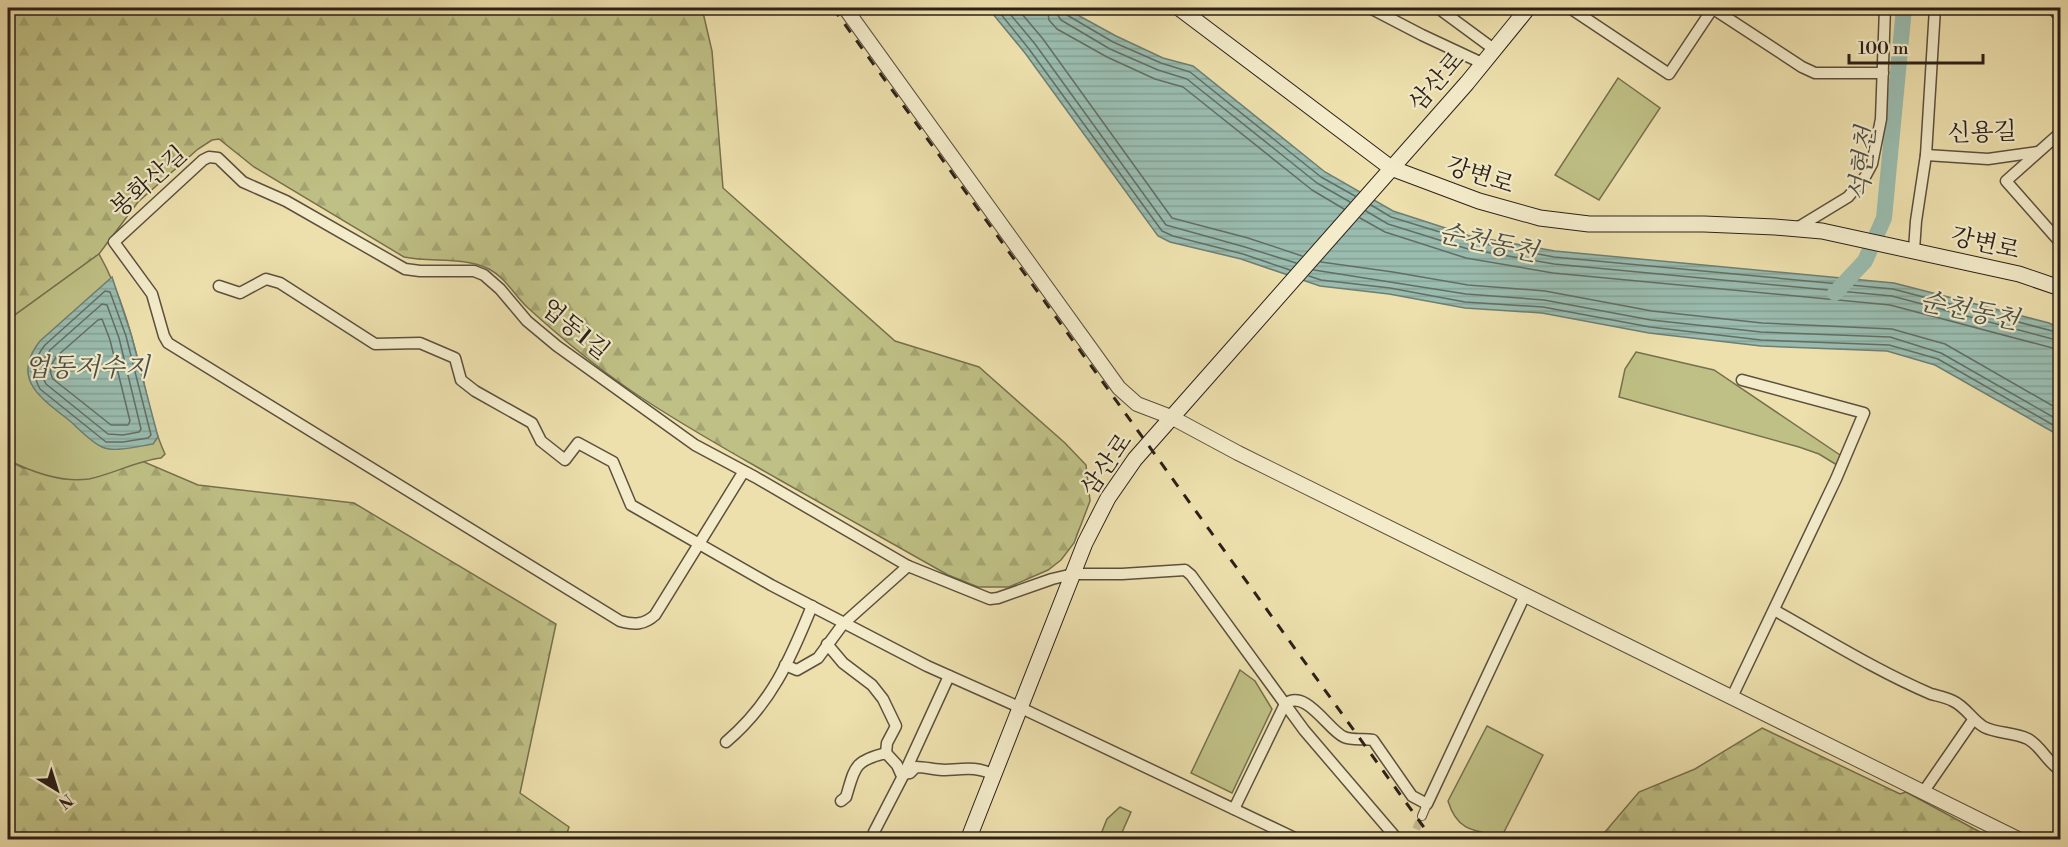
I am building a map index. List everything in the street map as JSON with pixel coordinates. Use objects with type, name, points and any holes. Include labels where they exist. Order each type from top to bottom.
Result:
[{"type":"main road","name":"강변로","points":[[1179,8],[1391,168],[1479,201],[1540,218],[1589,224],[1704,224],[1822,231],[2019,274],[2061,288]]},
{"type":"main road","name":"삼산로","points":[[968,840],[1085,543],[1108,498],[1135,459],[1171,417],[1484,64],[1528,8]]},
{"type":"street","points":[[845,8],[1119,388],[1137,404],[1171,417],[1238,453],[2020,840]]},
{"type":"street","points":[[1370,8],[1484,64]]},
{"type":"street","points":[[1438,8],[1495,50]]},
{"type":"street","points":[[1570,8],[1669,74],[1713,8],[1802,67],[1815,73],[1883,73]]},
{"type":"street","points":[[1797,228],[1848,197],[1872,165],[1881,119],[1885,8]]},
{"type":"street","points":[[1906,248],[1916,221],[1926,155],[1935,8]]},
{"type":"street","points":[[2052,8],[2061,17]]},
{"type":"street","points":[[2061,133],[2006,181],[2058,240],[2061,239]]},
{"type":"street","name":"신용길","points":[[1926,155],[1988,159],[2038,152]]},
{"type":"street","name":"봉화산길","points":[[213,157],[203,160],[114,242],[152,294],[168,343],[620,621],[631,624],[648,622],[655,615],[700,544]]},
{"type":"street","name":"업동1길","points":[[213,157],[221,160],[243,182],[286,201],[405,269],[474,271],[484,275],[500,289],[527,321],[557,346],[695,445],[908,566],[990,599],[1073,574],[1185,570],[1191,575],[1285,704]]},
{"type":"street","points":[[219,286],[240,294],[266,279],[280,283],[375,344],[420,343],[455,358],[461,380],[475,391],[532,423],[541,441],[565,460],[578,443],[613,462],[631,505],[843,624],[1299,840]]},
{"type":"street","points":[[1732,697],[1836,479],[1864,413],[1742,380]]},
{"type":"street","points":[[700,544],[744,471]]},
{"type":"street","points":[[785,665],[797,670],[818,658],[843,624],[908,566]]},
{"type":"street","points":[[1422,816],[1525,595]]},
{"type":"street","points":[[726,742],[745,726],[763,704],[785,665],[812,606]]},
{"type":"street","points":[[1774,610],[1932,694],[1952,700],[1961,706],[1973,720],[1998,732],[2025,738],[2034,743],[2047,760],[2061,770]]},
{"type":"street","points":[[827,644],[843,663],[872,685],[892,714],[896,726],[887,743],[886,753],[897,765],[901,774],[910,773],[916,767],[943,770],[968,767],[982,769],[994,775]]},
{"type":"street","points":[[873,838],[949,676]]},
{"type":"street","points":[[1234,809],[1285,704],[1292,700],[1309,706],[1344,737],[1373,740],[1412,796],[1427,804]]},
{"type":"street","points":[[1285,704],[1304,730],[1398,840]]},
{"type":"street","points":[[1924,791],[1973,720]]},
{"type":"street","points":[[841,801],[846,797],[850,778],[862,761],[886,753]]},
{"type":"green space","points":[[8,8],[702,8],[712,51],[723,188],[895,341],[979,367],[1065,443],[1086,465],[1090,501],[1074,543],[1061,560],[1048,570],[1009,587],[978,587],[948,575],[723,448],[633,392],[553,330],[489,269],[468,262],[404,257],[254,167],[219,139],[212,140],[198,149],[138,202],[99,254],[8,320]]},
{"type":"green space","points":[[1618,78],[1660,108],[1599,200],[1555,175]]},
{"type":"green space","points":[[99,254],[114,284],[125,315],[155,427],[165,454],[161,458],[89,479],[57,478],[27,469],[8,460],[8,320]]},
{"type":"green space","points":[[1636,352],[1714,370],[1840,455],[1837,465],[1819,454],[1799,447],[1619,397],[1625,369]]},
{"type":"green space","points":[[8,460],[23,468],[102,474],[142,461],[198,485],[354,503],[556,624],[520,793],[569,827],[565,839],[8,839]]},
{"type":"green space","points":[[1240,670],[1255,681],[1272,709],[1232,793],[1191,773]]},
{"type":"green space","points":[[1487,726],[1543,755],[1502,836],[1468,828],[1456,818],[1448,801]]},
{"type":"green space","points":[[1762,728],[1900,794],[1906,792],[1993,839],[1599,839],[1639,792],[1695,769]]},
{"type":"green space","points":[[1120,807],[1131,812],[1119,839],[1099,839],[1107,819]]},
{"type":"water","name":"순천동천","points":[[988,8],[1065,8],[1163,58],[1193,66],[1325,172],[1393,211],[1470,236],[1555,251],[1894,283],[2049,323],[2060,328],[2060,436],[1935,365],[1887,351],[1761,346],[1649,333],[1542,313],[1465,308],[1389,294],[1320,286],[1241,259],[1170,242],[1158,236],[1025,53]]},
{"type":"water","name":"업동저수지","points":[[112,277],[131,334],[158,437],[153,444],[120,449],[107,449],[98,445],[40,396],[29,377],[28,366],[31,354],[40,341]]},
{"type":"waterway","name":"석현천","points":[[1835,293],[1865,261],[1884,218],[1904,8]]},
{"type":"tunnel","points":[[1411,840],[1422,816]]},
{"type":"railway","points":[[833,8],[1433,840]]}]
